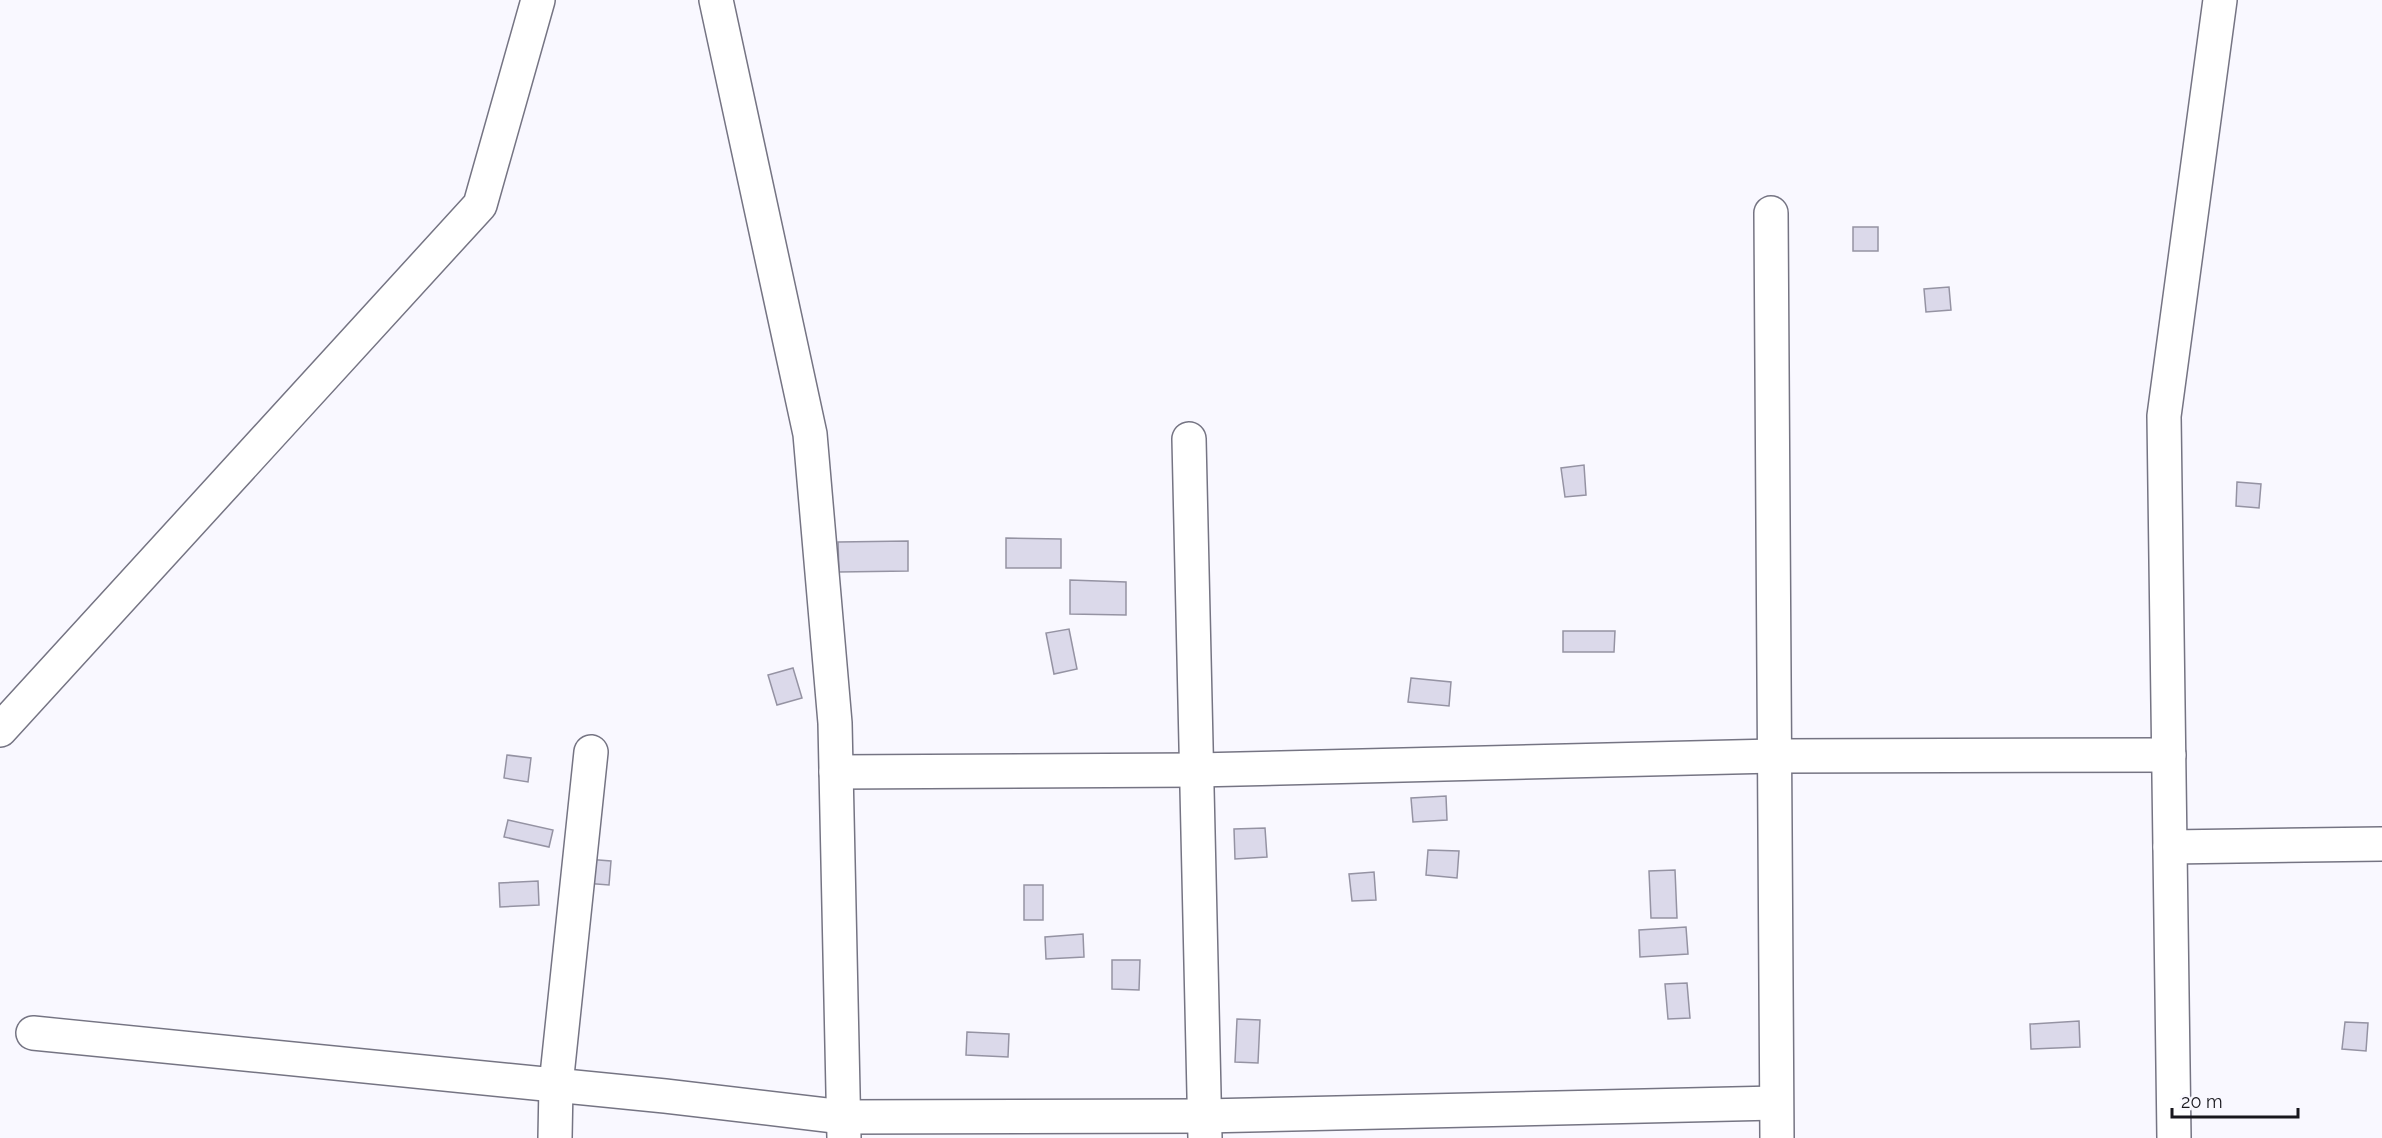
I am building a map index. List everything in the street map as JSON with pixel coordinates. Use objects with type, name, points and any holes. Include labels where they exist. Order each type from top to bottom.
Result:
[{"type":"street","points":[[0,730],[480,205],[538,0]]},
{"type":"street","points":[[716,0],[810,434],[835,723],[843,1127]]},
{"type":"street","points":[[2174,1138],[2164,416],[2220,0]]},
{"type":"street","points":[[1771,213],[1777,1138]]},
{"type":"street","points":[[1189,439],[1204,1127]]},
{"type":"street","points":[[555,1138],[556,1084],[591,752]]},
{"type":"street","points":[[836,772],[1197,770],[1774,756],[2169,755]]},
{"type":"street","points":[[2170,847],[2382,844]]},
{"type":"street","points":[[33,1033],[556,1084],[843,1127],[1204,1127],[1776,1103]]},
{"type":"building","points":[[1853,227],[1878,227],[1878,251],[1853,251]]},
{"type":"building","points":[[1949,287],[1951,310],[1926,312],[1924,289]]},
{"type":"building","points":[[1584,465],[1586,495],[1565,497],[1561,468]]},
{"type":"building","points":[[2237,482],[2261,484],[2259,508],[2236,506]]},
{"type":"building","points":[[1006,538],[1061,539],[1061,568],[1006,568]]},
{"type":"building","points":[[908,541],[908,571],[839,572],[838,542]]},
{"type":"building","points":[[1070,580],[1126,582],[1126,615],[1070,614]]},
{"type":"building","points":[[1069,629],[1077,669],[1054,674],[1046,633]]},
{"type":"building","points":[[1563,631],[1615,631],[1614,652],[1563,652]]},
{"type":"building","points":[[793,668],[802,698],[777,705],[768,675]]},
{"type":"building","points":[[1411,678],[1451,682],[1449,706],[1408,702]]},
{"type":"building","points":[[507,755],[531,758],[528,782],[504,778]]},
{"type":"building","points":[[1446,796],[1447,820],[1413,822],[1411,798]]},
{"type":"building","points":[[508,820],[553,830],[549,847],[504,837]]},
{"type":"building","points":[[1265,828],[1267,857],[1235,859],[1234,829]]},
{"type":"building","points":[[1428,850],[1459,851],[1457,878],[1426,875]]},
{"type":"building","points":[[586,859],[611,861],[609,885],[584,883]]},
{"type":"building","points":[[1675,870],[1677,918],[1651,918],[1649,871]]},
{"type":"building","points":[[1374,872],[1376,900],[1352,901],[1349,874]]},
{"type":"building","points":[[538,881],[539,905],[500,907],[499,883]]},
{"type":"building","points":[[1024,885],[1043,885],[1043,920],[1024,920]]},
{"type":"building","points":[[1686,927],[1688,954],[1640,957],[1639,930]]},
{"type":"building","points":[[1083,934],[1084,957],[1046,959],[1045,937]]},
{"type":"building","points":[[1112,960],[1140,960],[1139,990],[1112,989]]},
{"type":"building","points":[[1687,983],[1690,1018],[1668,1019],[1665,984]]},
{"type":"building","points":[[1237,1019],[1260,1020],[1258,1063],[1235,1062]]},
{"type":"building","points":[[2079,1021],[2080,1047],[2031,1049],[2030,1024]]},
{"type":"building","points":[[2345,1022],[2368,1023],[2366,1051],[2342,1049]]},
{"type":"building","points":[[967,1032],[1009,1034],[1008,1057],[966,1055]]}]
